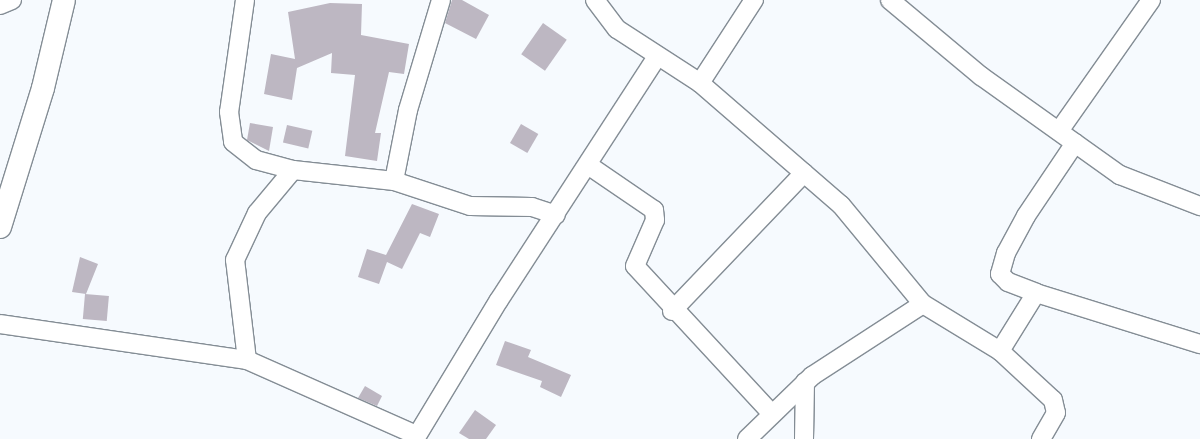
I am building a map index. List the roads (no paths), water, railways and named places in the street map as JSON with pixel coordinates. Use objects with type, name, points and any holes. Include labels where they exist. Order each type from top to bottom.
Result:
[{"type":"street","points":[[0,6],[12,0]]},
{"type":"street","points":[[0,227],[43,88],[64,0]]},
{"type":"street","points":[[245,0],[229,112],[230,136],[256,160],[294,170],[394,181],[470,206],[532,206],[556,215]]},
{"type":"street","points":[[394,181],[408,110],[441,0]]},
{"type":"street","points":[[595,0],[608,21],[658,58],[700,83],[804,173],[868,234],[923,304],[1000,351],[1053,400],[1056,413],[1041,439]]},
{"type":"street","points":[[700,83],[754,0]]},
{"type":"street","points":[[890,0],[982,76],[1120,174],[1200,206]]},
{"type":"street","points":[[1059,131],[1151,0]]},
{"type":"street","points":[[0,324],[247,360],[415,437],[658,58]]},
{"type":"street","points":[[1075,143],[1026,216],[1000,266],[1008,282],[1036,293],[1200,344]]},
{"type":"street","points":[[588,165],[654,210],[656,220],[636,266],[672,311],[771,413]]},
{"type":"street","points":[[247,360],[235,260],[257,213],[294,170]]},
{"type":"street","points":[[672,311],[804,173]]},
{"type":"street","points":[[1000,351],[1036,293]]},
{"type":"street","points":[[747,439],[771,413],[805,382],[923,304]]},
{"type":"street","points":[[804,439],[805,382]]}]
